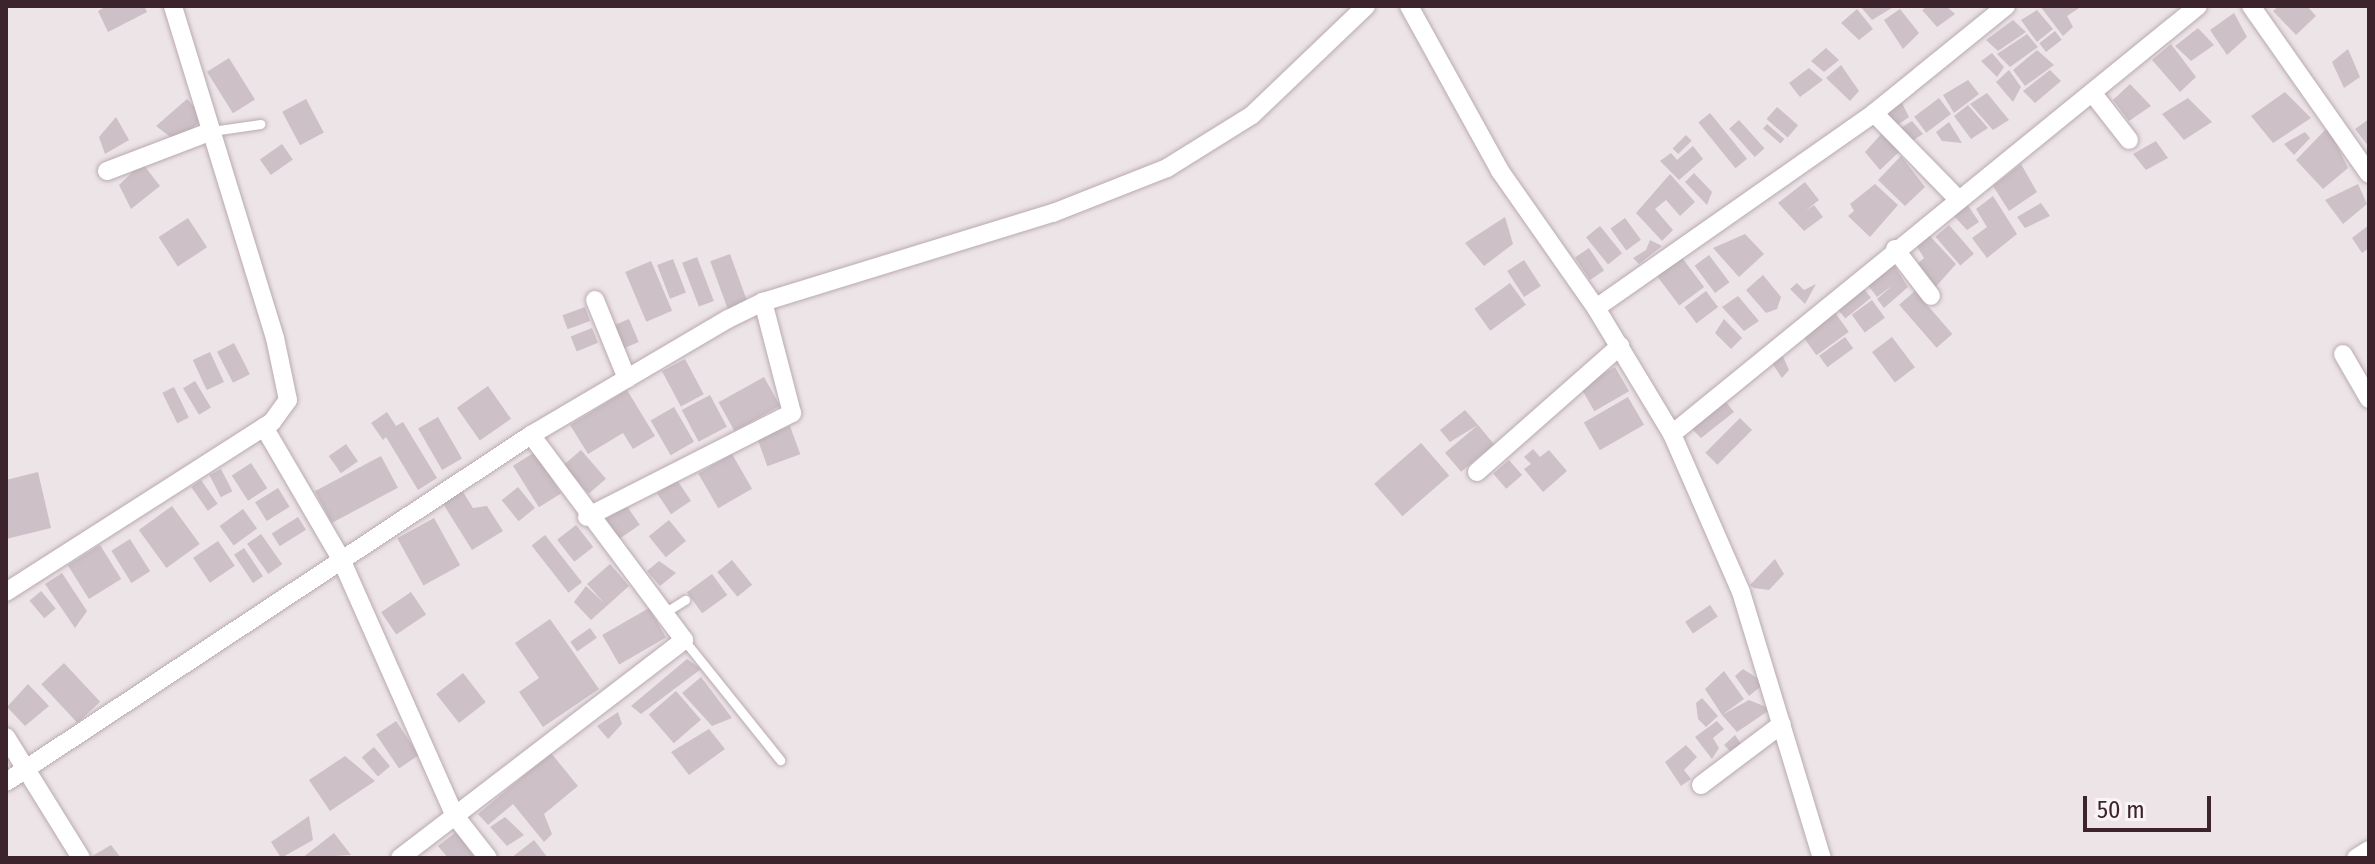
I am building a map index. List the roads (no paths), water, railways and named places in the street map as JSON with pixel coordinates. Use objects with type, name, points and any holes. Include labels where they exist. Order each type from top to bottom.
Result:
[{"type":"street","points":[[6,592],[264,427],[288,400],[275,338],[173,6]]},
{"type":"street","points":[[6,782],[531,435],[627,379],[763,302],[925,256],[1167,168],[1252,115],[1366,6]]},
{"type":"street","points":[[1409,6],[1500,171],[1596,308],[1672,434],[1741,592],[1822,858]]},
{"type":"street","points":[[1596,308],[1874,113],[2006,6]]},
{"type":"street","points":[[1672,434],[1895,249],[2094,95],[2198,6]]},
{"type":"street","points":[[2251,6],[2369,174]]},
{"type":"street","points":[[2094,95],[2129,140]]},
{"type":"street","points":[[1874,113],[1958,199]]},
{"type":"street","points":[[107,171],[212,131]]},
{"type":"street","points":[[1895,249],[1931,296]]},
{"type":"street","points":[[595,300],[627,379]]},
{"type":"street","points":[[587,517],[792,413],[763,302]]},
{"type":"street","points":[[1477,472],[1620,346]]},
{"type":"street","points":[[2343,354],[2369,399]]},
{"type":"street","points":[[264,427],[341,559],[455,816],[488,858]]},
{"type":"street","points":[[400,858],[684,640],[587,517],[531,435]]},
{"type":"street","points":[[1701,785],[1782,724]]},
{"type":"street","points":[[6,737],[81,858]]},
{"type":"lane","points":[[212,131],[260,124]]},
{"type":"lane","points":[[663,614],[685,600]]},
{"type":"lane","points":[[684,640],[780,760]]}]
